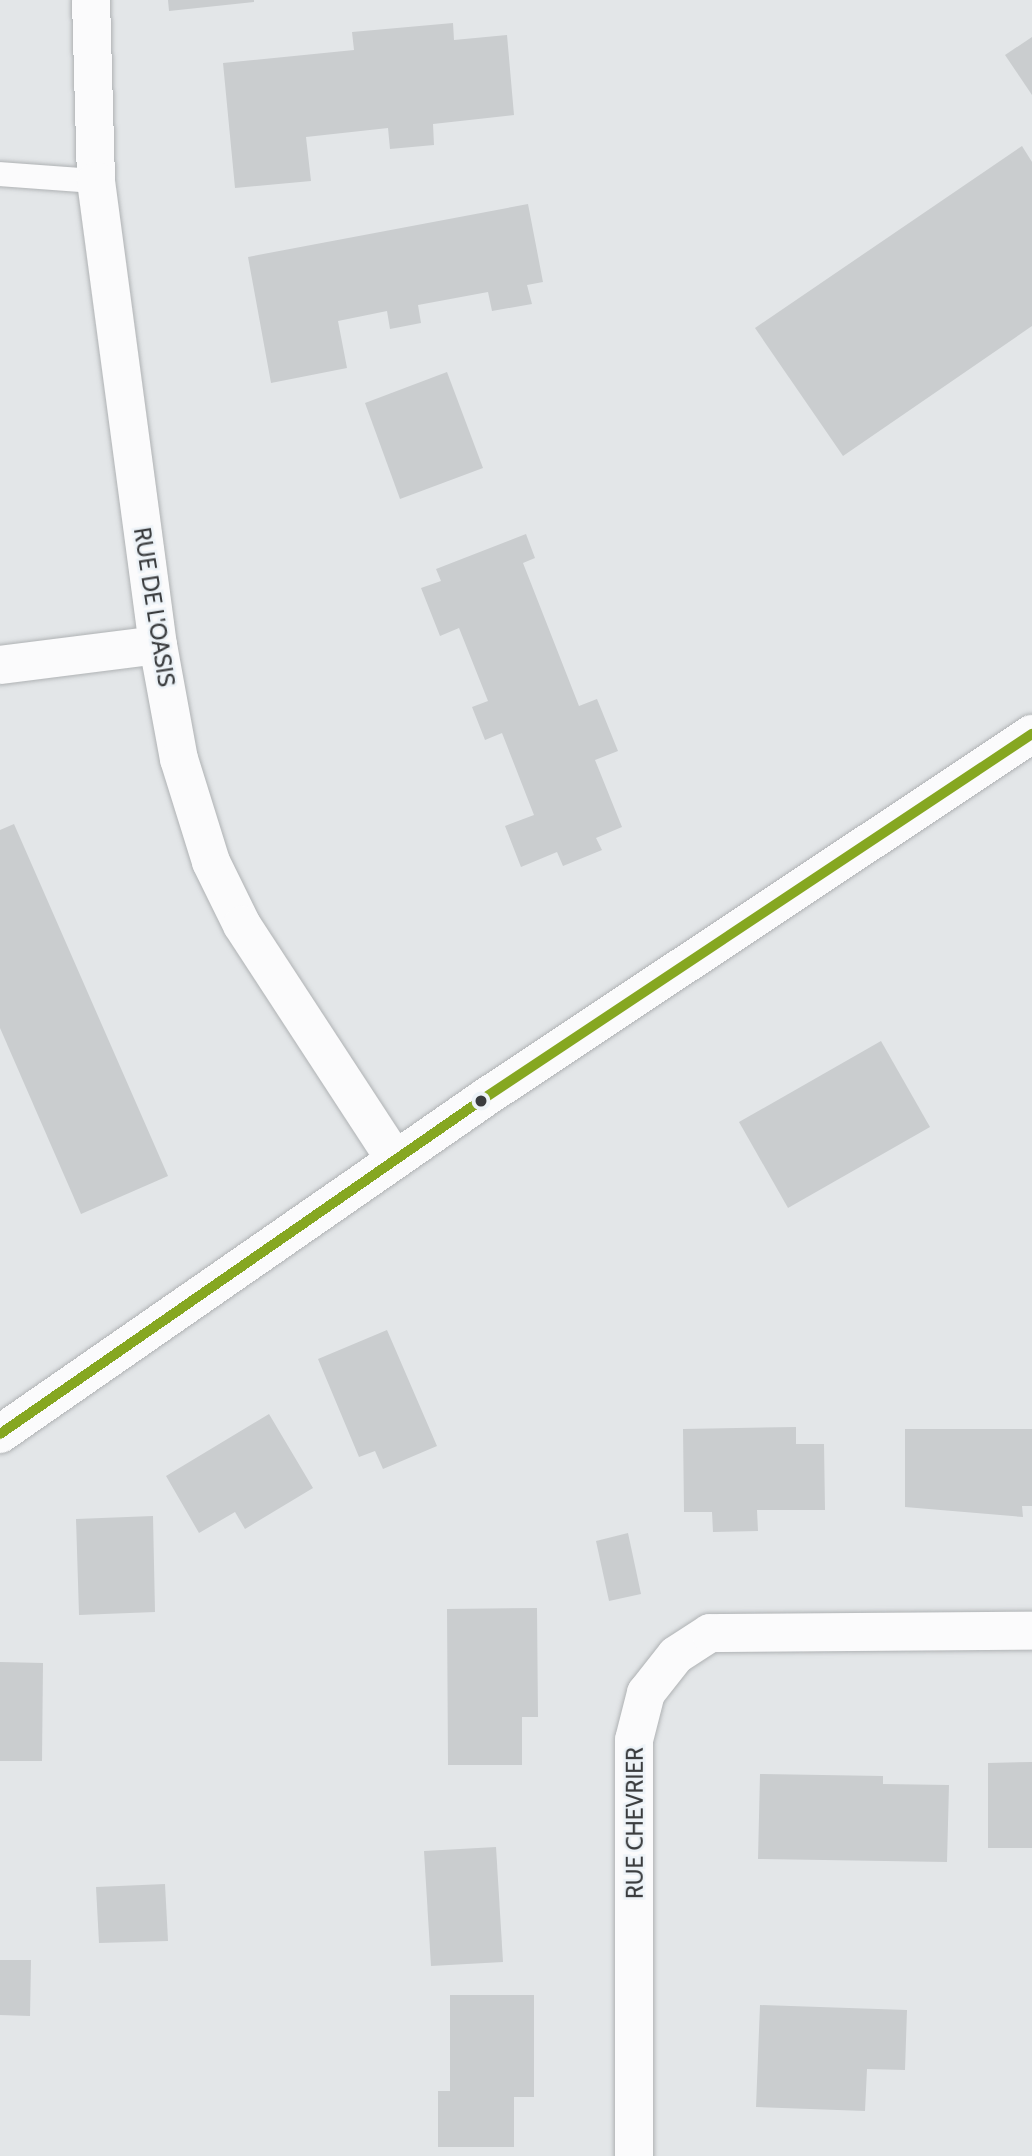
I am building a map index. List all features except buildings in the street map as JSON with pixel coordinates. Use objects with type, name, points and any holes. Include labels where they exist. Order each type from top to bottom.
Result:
[{"type":"street","name":"RUE DE L'OASIS","points":[[90,0],[96,181],[158,645],[179,759],[211,862],[242,925],[395,1160]]},
{"type":"street","points":[[0,665],[158,645]]},
{"type":"street","points":[[0,1434],[395,1160],[1032,734]]},
{"type":"street","name":"RUE CHEVRIER","points":[[634,2156],[634,1741],[646,1693],[676,1655],[710,1633],[1032,1631]]},
{"type":"lane","points":[[0,174],[96,181]]},
{"type":"transit line","points":[[0,1434],[486,1097],[1032,734]]}]
